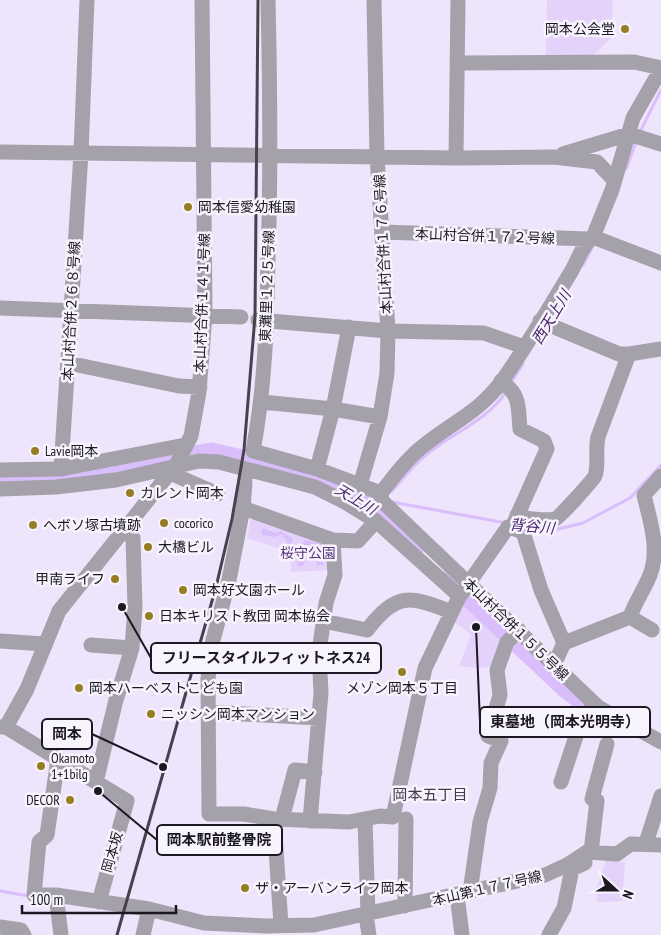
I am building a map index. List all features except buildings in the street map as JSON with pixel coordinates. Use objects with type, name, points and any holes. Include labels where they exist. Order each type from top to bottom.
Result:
[{"type":"street","name":"本山村合併２６８号線","points":[[61,469],[81,153],[87,0]]},
{"type":"street","name":"本山村合併１４１号線","points":[[3,727],[27,689],[59,611],[126,529],[179,459],[191,436],[200,387],[205,315],[205,154],[202,0]]},
{"type":"street","name":"東灘里１２５号線","points":[[268,0],[271,154],[262,320],[262,402],[253,451],[317,469]]},
{"type":"street","name":"本山村合併１７６号線","points":[[360,485],[380,417],[387,373],[388,331],[378,155],[374,0]]},
{"type":"street","points":[[456,158],[458,0]]},
{"type":"street","points":[[243,508],[333,540],[358,541],[373,519],[381,497],[404,464],[426,443],[471,414],[507,385],[524,347],[545,324],[580,256],[595,239],[614,180],[632,139],[633,118],[661,68],[634,62],[457,63]]},
{"type":"street","points":[[0,152],[378,155],[456,158],[554,157],[597,162],[632,139]]},
{"type":"street","points":[[554,157],[632,139],[661,144]]},
{"type":"street","points":[[597,162],[614,180]]},
{"type":"street","name":"本山村合併１７２号線","points":[[382,232],[595,239],[661,263]]},
{"type":"street","points":[[0,308],[241,317]]},
{"type":"street","points":[[262,320],[388,331],[484,333],[524,347]]},
{"type":"street","points":[[545,324],[619,354],[661,349]]},
{"type":"street","points":[[350,327],[333,409],[317,469],[360,485],[381,497]]},
{"type":"street","points":[[245,482],[243,508],[229,580],[212,644],[207,712],[209,814],[244,814],[278,819],[349,822],[393,817],[425,668],[452,612],[457,595],[468,583],[508,527],[514,522],[524,519],[553,520],[591,483],[596,471],[598,437],[629,354]]},
{"type":"street","points":[[68,363],[179,386],[200,387]]},
{"type":"street","points":[[507,385],[518,400],[520,429],[544,441],[547,449],[514,522]]},
{"type":"street","points":[[262,402],[333,409],[380,417]]},
{"type":"street","points":[[0,489],[56,487],[116,480],[179,459]]},
{"type":"street","points":[[179,459],[218,494]]},
{"type":"street","points":[[0,470],[61,469],[179,459],[219,462],[277,476],[315,487],[373,519],[457,595]]},
{"type":"street","points":[[554,665],[564,643],[630,617],[650,575],[654,559],[654,534],[644,495],[661,476]]},
{"type":"street","name":"本山村合併１５５号線","points":[[381,497],[554,665],[592,708],[661,742]]},
{"type":"street","points":[[514,522],[523,532],[541,590],[564,643]]},
{"type":"street","points":[[96,782],[116,700],[132,648],[135,607],[133,538],[126,529]]},
{"type":"street","points":[[310,821],[321,693],[319,652],[323,622],[335,576],[333,540]]},
{"type":"street","points":[[323,622],[367,630],[382,612],[392,604],[416,599],[452,612]]},
{"type":"street","points":[[630,617],[652,630]]},
{"type":"street","points":[[462,935],[463,894],[490,788],[491,763],[501,741],[488,736],[500,695],[496,670],[507,642],[518,630]]},
{"type":"street","points":[[0,641],[44,644]]},
{"type":"street","points":[[91,645],[132,648]]},
{"type":"street","points":[[561,782],[581,721],[592,708]]},
{"type":"street","points":[[207,712],[319,718]]},
{"type":"street","name":"岡本坂","points":[[3,727],[127,801],[99,902]]},
{"type":"street","points":[[549,935],[564,908],[572,869],[592,859],[597,801],[592,798],[607,744]]},
{"type":"street","name":"本山第１７７号線","points":[[58,759],[47,835],[40,842],[34,894],[149,910],[204,929],[329,929],[367,915],[545,875],[567,865],[587,852],[617,854],[631,844],[654,844]]},
{"type":"street","points":[[271,929],[278,819],[294,770],[314,772]]},
{"type":"street","points":[[654,844],[661,796]]},
{"type":"street","points":[[364,819],[369,935]]},
{"type":"street","points":[[405,906],[406,820]]},
{"type":"street","points":[[56,896],[61,935]]},
{"type":"street","points":[[143,935],[149,910]]},
{"type":"street","points":[[0,927],[21,930],[24,935]]},
{"type":"green space","points":[[547,0],[613,0],[611,38],[591,58],[546,58]]},
{"type":"green space","name":"桜守公園","points":[[252,514],[330,541],[331,570],[291,572],[290,552],[247,538]]},
{"type":"green space","points":[[461,599],[504,639],[493,666],[479,668],[459,666],[471,635],[451,619]]},
{"type":"green space","points":[[606,860],[625,862],[622,901],[597,902],[596,891]]},
{"type":"shaded area","points":[[263,528],[275,533],[281,531],[293,539],[290,546],[282,534],[274,537],[263,535],[261,532]]},
{"type":"shaded area","points":[[305,540],[323,544],[323,565],[317,565],[317,561],[321,560],[321,548],[308,545],[304,547],[306,558],[303,566],[298,566],[297,562],[302,557],[301,544]]},
{"type":"waterway","name":"西天上川","points":[[640,132],[661,90]]},
{"type":"waterway","name":"西天上川","points":[[626,169],[637,140]]},
{"type":"waterway","name":"西天上川","points":[[583,265],[593,246]]},
{"type":"waterway","name":"西天上川","points":[[510,384],[523,364]]},
{"type":"waterway","name":"西天上川","points":[[391,492],[421,459],[479,419],[506,392]]},
{"type":"waterway","name":"天上川","points":[[0,479],[57,479],[211,452],[294,471],[331,484],[373,506],[415,547]]},
{"type":"waterway","name":"背谷川","points":[[525,525],[558,529],[583,523],[630,498],[661,465]]},
{"type":"waterway","name":"背谷川","points":[[365,501],[374,501]]},
{"type":"waterway","name":"背谷川","points":[[392,502],[506,523]]},
{"type":"waterway","name":"天上川","points":[[450,580],[566,689],[596,712]]},
{"type":"waterway","points":[[0,891],[29,896]]},
{"type":"railway","points":[[117,935],[216,587],[232,519],[244,450],[255,316],[258,0]]},
{"type":"place","name":"岡本公会堂","points":[[625,29]]},
{"type":"place","name":"岡本信愛幼稚園","points":[[188,207]]},
{"type":"place","name":"Lavie岡本","points":[[35,451]]},
{"type":"place","name":"カレント岡本","points":[[130,493]]},
{"type":"place","name":"cocorico","points":[[164,523]]},
{"type":"place","name":"へボソ塚古墳跡","points":[[33,525]]},
{"type":"place","name":"大橋ビル","points":[[148,547]]},
{"type":"place","name":"甲南ライフ","points":[[115,579]]},
{"type":"place","name":"岡本好文園ホール","points":[[183,590]]},
{"type":"place","name":"フリースタイルフィットネス24","points":[[122,607]]},
{"type":"place","name":"日本キリスト教団 岡本協会","points":[[149,616]]},
{"type":"place","name":"東墓地（岡本光明寺）","points":[[476,627]]},
{"type":"place","name":"メゾン岡本５丁目","points":[[402,672]]},
{"type":"place","name":"岡本ハーベストこども園","points":[[79,688]]},
{"type":"place","name":"ニッシン岡本マンション","points":[[151,714]]},
{"type":"place","name":"Okamoto 1+1bilg","points":[[41,766]]},
{"type":"place","name":"岡本","points":[[163,767]]},
{"type":"place","name":"岡本駅前整骨院","points":[[98,791]]},
{"type":"place","name":"DECOR","points":[[70,800]]},
{"type":"place","name":"ザ・アーバンライフ岡本","points":[[245,888]]},
{"type":"district","name":"岡本五丁目","points":[[430,794]]}]
